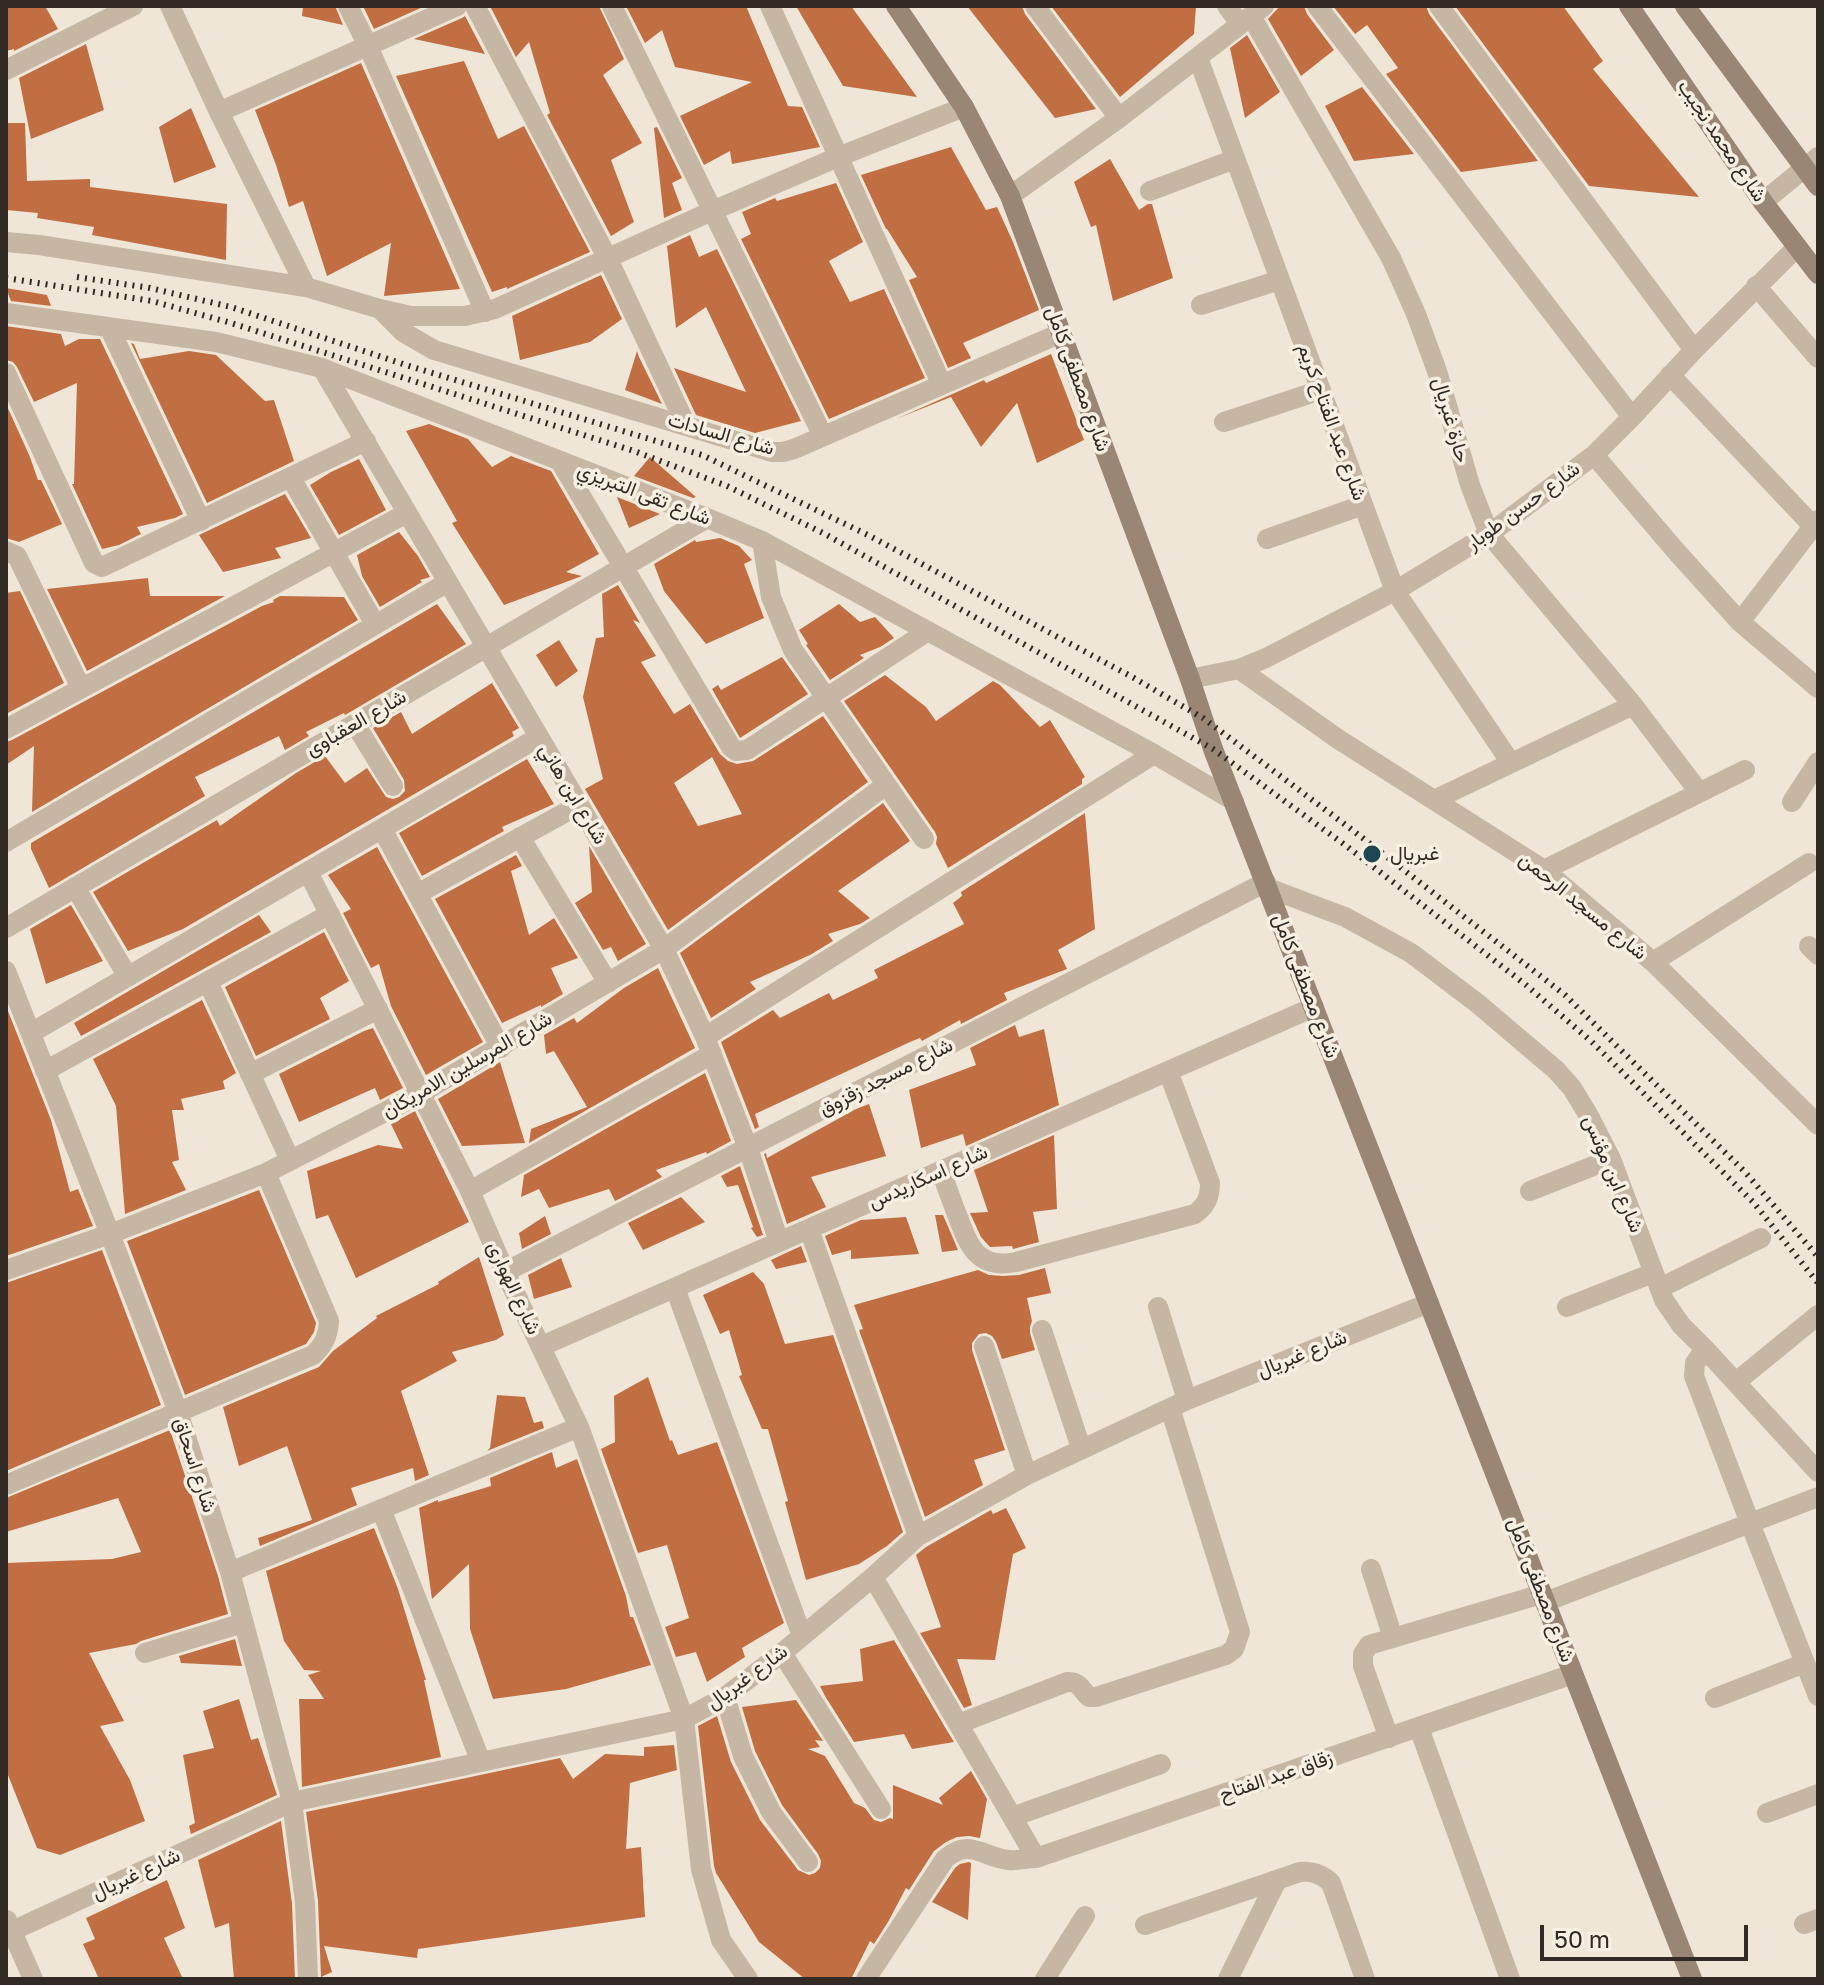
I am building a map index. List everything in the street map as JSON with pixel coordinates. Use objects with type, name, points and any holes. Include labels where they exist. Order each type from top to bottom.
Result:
[{"type":"main road","name":"شارع مصطفى كامل","points":[[896,6],[964,107],[1010,196],[1190,679],[1213,749],[1692,1979]]},
{"type":"main road","name":"شارع محمد نجيب","points":[[1629,6],[1763,202],[1818,274]]},
{"type":"main road","points":[[1685,6],[1811,163],[1818,186]]},
{"type":"street","points":[[6,70],[133,6]]},
{"type":"street","points":[[170,6],[306,287]]},
{"type":"street","points":[[348,6],[485,312]]},
{"type":"street","points":[[219,112],[457,6]]},
{"type":"street","points":[[475,6],[608,259],[686,425]]},
{"type":"street","points":[[612,6],[823,436]]},
{"type":"street","points":[[770,6],[942,385]]},
{"type":"street","points":[[1035,6],[1119,118]]},
{"type":"street","name":"حارة غبريال","points":[[1227,6],[1252,15],[1391,258],[1437,371],[1470,485],[1489,534],[1633,705],[1699,792]]},
{"type":"street","points":[[1317,6],[1632,417]]},
{"type":"street","points":[[1439,6],[1694,350]]},
{"type":"street","points":[[1010,196],[1119,118],[1252,15]]},
{"type":"street","name":"شارع عبد الفتاح كريم","points":[[1198,58],[1395,591],[1511,763]]},
{"type":"street","points":[[6,242],[306,287],[411,316],[449,317],[485,312],[838,157],[964,107]]},
{"type":"street","points":[[1150,191],[1235,159]]},
{"type":"street","points":[[1763,202],[1811,163]]},
{"type":"street","name":"شارع حسن طوبار","points":[[1190,679],[1239,669],[1266,658],[1395,591],[1489,534],[1594,455],[1797,247]]},
{"type":"street","points":[[1201,305],[1280,280]]},
{"type":"street","points":[[1756,286],[1818,358]]},
{"type":"street","name":"شارع السادات","points":[[380,309],[403,332],[434,350],[772,452],[794,449],[1061,333]]},
{"type":"street","name":"شارع تقى التبريزي","points":[[6,313],[216,342],[322,368],[707,518],[762,541],[1154,754],[1234,801]]},
{"type":"street","points":[[109,327],[201,521]]},
{"type":"street","name":"شارع ابن هاني","points":[[322,368],[664,949],[708,1045],[748,1148],[779,1242]]},
{"type":"street","points":[[6,373],[94,563],[102,567],[366,441]]},
{"type":"street","points":[[1670,375],[1816,523],[1740,622]]},
{"type":"street","points":[[1224,422],[1321,390]]},
{"type":"street","points":[[1594,455],[1740,622],[1818,688]]},
{"type":"street","points":[[560,461],[734,749],[740,752],[928,631]]},
{"type":"street","points":[[291,478],[375,624]]},
{"type":"street","points":[[1267,539],[1363,505]]},
{"type":"street","points":[[6,729],[407,513]]},
{"type":"street","name":"شارع العقباوى","points":[[6,928],[707,518]]},
{"type":"street","points":[[762,541],[771,597],[793,650],[924,839]]},
{"type":"street","points":[[6,551],[17,556],[81,688]]},
{"type":"street","points":[[6,842],[448,582]]},
{"type":"street","name":"شارع مسجد الرحمن","points":[[1239,669],[1338,739],[1544,870],[1653,962],[1818,1125]]},
{"type":"street","points":[[1434,800],[1633,705]]},
{"type":"street","points":[[355,724],[393,786]]},
{"type":"street","points":[[31,1033],[539,737]]},
{"type":"street","points":[[470,1191],[708,1045],[1154,754]]},
{"type":"street","points":[[1792,802],[1818,762]]},
{"type":"street","points":[[1544,870],[1745,770]]},
{"type":"street","name":"شارع المرسلين الامريكان","points":[[6,1270],[110,1234],[266,1173],[420,1094],[664,949],[886,785]]},
{"type":"street","points":[[417,894],[579,805]]},
{"type":"street","points":[[382,829],[501,1048]]},
{"type":"street","points":[[520,837],[608,983]]},
{"type":"street","points":[[1653,962],[1809,863]]},
{"type":"street","name":"شارع الهوارى","points":[[308,872],[470,1191],[579,1427],[684,1719],[701,1869],[721,1940],[748,1979]]},
{"type":"street","name":"شارع مسجد زقزوق","points":[[505,1272],[1267,885]]},
{"type":"street","name":"شارع ابن مؤنس","points":[[1267,885],[1345,917],[1411,953],[1477,1003],[1556,1070],[1572,1088],[1611,1159],[1664,1300],[1681,1325],[1817,1469]]},
{"type":"street","points":[[75,887],[128,977]]},
{"type":"street","points":[[45,1071],[330,914]]},
{"type":"street","name":"شارع اسحاق","points":[[6,971],[178,1412],[230,1572],[292,1802],[305,1903],[308,1979]]},
{"type":"street","points":[[208,982],[290,1160]]},
{"type":"street","name":"شارع اسكاريدس","points":[[542,1346],[1314,1007]]},
{"type":"street","points":[[250,1074],[378,1009]]},
{"type":"street","points":[[941,1171],[967,1240],[982,1258],[993,1263],[1016,1262],[1195,1214],[1207,1201],[1210,1183],[1168,1071]]},
{"type":"street","points":[[1530,1191],[1611,1159]]},
{"type":"street","points":[[6,1485],[313,1355],[322,1346],[328,1334],[329,1321],[266,1173]]},
{"type":"street","points":[[809,1229],[918,1536]]},
{"type":"street","points":[[1567,1307],[1656,1280],[1761,1238]]},
{"type":"street","points":[[675,1288],[802,1636]]},
{"type":"street","name":"شارع غبريال","points":[[9,1925],[292,1802],[684,1719],[725,1697],[782,1653],[918,1536],[1027,1475],[1178,1404],[1429,1303]]},
{"type":"street","points":[[958,1724],[1067,1682],[1080,1685],[1087,1695],[1096,1697],[1226,1655],[1238,1641],[1240,1632],[1178,1404],[1158,1307]]},
{"type":"street","points":[[1736,1382],[1818,1315]]},
{"type":"street","points":[[1042,1330],[1081,1448]]},
{"type":"street","points":[[984,1346],[1027,1475]]},
{"type":"street","points":[[1705,1349],[1695,1363],[1694,1376],[1818,1696]]},
{"type":"street","points":[[230,1572],[579,1427]]},
{"type":"street","points":[[1389,1738],[1362,1660],[1369,1645],[1544,1598],[1818,1497]]},
{"type":"street","points":[[381,1509],[481,1762]]},
{"type":"street","points":[[1371,1569],[1393,1638]]},
{"type":"street","points":[[873,1577],[1036,1858]]},
{"type":"street","points":[[145,1653],[243,1623]]},
{"type":"street","points":[[782,1653],[881,1809]]},
{"type":"street","points":[[1715,1698],[1805,1663]]},
{"type":"street","name":"زقاق عبد الفتاح","points":[[866,1979],[945,1859],[960,1849],[977,1850],[1007,1860],[1036,1858],[1573,1674]]},
{"type":"street","points":[[725,1697],[743,1756],[771,1812],[808,1862]]},
{"type":"street","points":[[1419,1728],[1510,1979]]},
{"type":"street","points":[[1012,1817],[1161,1764]]},
{"type":"street","points":[[1767,1813],[1818,1794]]},
{"type":"street","points":[[1145,1925],[1309,1871],[1331,1883],[1365,1979]]},
{"type":"street","points":[[1228,1979],[1277,1880]]},
{"type":"street","points":[[1045,1979],[1085,1916]]},
{"type":"street","points":[[9,1925],[33,1979]]},
{"type":"building","points":[[6,6],[45,6],[58,29],[14,51],[6,51]]},
{"type":"building","points":[[303,6],[335,6],[343,25],[302,16]]},
{"type":"building","points":[[363,6],[425,6],[374,29]]},
{"type":"building","points":[[490,6],[599,6],[624,59],[603,75],[642,143],[611,160],[634,222],[611,236],[547,115],[550,113],[529,42],[516,57]]},
{"type":"building","points":[[626,6],[746,6],[788,106],[802,107],[820,147],[732,164],[730,151],[704,165],[680,116],[752,82],[675,67],[662,30],[645,43]]},
{"type":"building","points":[[796,6],[851,6],[917,97],[843,86]]},
{"type":"building","points":[[967,6],[1022,6],[1096,109],[1055,118]]},
{"type":"building","points":[[1051,6],[1196,6],[1194,34],[1120,97]]},
{"type":"building","points":[[1280,6],[1304,6],[1334,50],[1301,76],[1268,19]]},
{"type":"building","points":[[1333,6],[1426,6],[1538,161],[1461,172],[1386,74],[1398,68],[1367,25],[1355,34]]},
{"type":"building","points":[[1455,6],[1563,6],[1603,61],[1593,69],[1699,197],[1589,186]]},
{"type":"building","points":[[465,16],[485,54],[414,39],[462,18]]},
{"type":"building","points":[[1247,35],[1280,92],[1245,118],[1230,48]]},
{"type":"building","points":[[86,44],[104,110],[31,139],[19,78]]},
{"type":"building","points":[[464,61],[498,139],[524,126],[590,252],[507,289],[492,292],[396,76]]},
{"type":"building","points":[[361,63],[460,289],[384,296],[391,243],[327,276],[303,201],[289,207],[255,110]]},
{"type":"building","points":[[1362,87],[1414,154],[1354,161],[1325,106]]},
{"type":"building","points":[[191,108],[216,167],[174,183],[159,127]]},
{"type":"building","points":[[6,123],[25,123],[27,181],[90,179],[90,187],[227,204],[226,260],[92,235],[94,227],[37,218],[38,213],[6,210]]},
{"type":"building","points":[[657,127],[682,178],[672,183],[682,210],[664,218],[654,128]]},
{"type":"building","points":[[951,147],[986,210],[997,207],[1039,310],[963,343],[971,358],[948,368],[909,280],[917,277],[886,229],[861,175]]},
{"type":"building","points":[[1110,159],[1139,210],[1152,204],[1173,278],[1113,301],[1096,225],[1091,227],[1074,182]]},
{"type":"building","points":[[836,183],[863,242],[829,261],[850,302],[884,289],[925,378],[829,419],[741,239],[751,234],[742,212],[775,198],[777,201]]},
{"type":"building","points":[[690,235],[699,257],[717,249],[801,421],[755,433],[696,415],[674,368],[746,392],[706,307],[676,328],[667,246]]},
{"type":"building","points":[[601,275],[622,319],[590,342],[520,360],[512,316]]},
{"type":"building","points":[[6,288],[47,295],[51,306],[11,301]]},
{"type":"building","points":[[6,326],[61,334],[65,346],[79,339],[100,339],[183,514],[137,527],[141,534],[102,549],[72,484],[77,383],[34,402],[17,367],[6,360]]},
{"type":"building","points":[[131,343],[140,359],[189,351],[216,355],[265,401],[274,400],[294,461],[207,503]]},
{"type":"building","points":[[637,351],[639,357],[662,404],[625,390]]},
{"type":"building","points":[[1051,354],[1084,440],[1037,463],[1017,403],[981,447],[951,397],[896,419],[984,380],[986,383]]},
{"type":"building","points":[[6,404],[38,480],[41,480],[62,524],[19,542],[6,538]]},
{"type":"building","points":[[429,424],[468,439],[492,467],[511,456],[551,471],[599,554],[566,572],[582,576],[504,605],[452,523],[457,521],[406,431]]},
{"type":"building","points":[[650,457],[696,497],[634,476]]},
{"type":"building","points":[[359,459],[386,510],[339,535],[310,485]]},
{"type":"building","points":[[285,494],[311,538],[275,548],[281,558],[223,572],[199,535]]},
{"type":"building","points":[[617,497],[660,514],[629,528]]},
{"type":"building","points":[[399,532],[430,577],[420,580],[422,582],[380,607],[362,576],[357,555]]},
{"type":"building","points":[[720,538],[739,546],[752,560],[744,564],[764,618],[706,644],[664,591],[654,564],[695,540]]},
{"type":"building","points":[[148,578],[150,596],[225,596],[87,671],[47,589]]},
{"type":"building","points":[[618,585],[640,623],[633,620],[656,656],[641,662],[674,714],[690,704],[720,754],[728,761],[737,764],[753,761],[823,716],[868,782],[668,930],[585,789],[603,779],[583,697],[596,638],[604,637],[602,594]],"holes":[[[712,757],[742,814],[698,826],[674,783]]]},
{"type":"building","points":[[20,591],[64,683],[6,714],[6,593]]},
{"type":"building","points":[[280,596],[344,597],[358,620],[32,812],[34,746],[6,765],[6,742],[274,602]]},
{"type":"building","points":[[437,604],[466,644],[345,715],[306,732],[309,736],[285,750],[279,736],[195,777],[205,796],[49,888],[31,843]]},
{"type":"building","points":[[839,604],[860,622],[875,617],[894,638],[860,655],[864,658],[830,680],[799,630]]},
{"type":"building","points":[[559,640],[578,671],[556,687],[536,655]]},
{"type":"building","points":[[782,657],[808,694],[740,738],[712,689],[718,685],[721,690]]},
{"type":"building","points":[[885,675],[926,707],[936,721],[993,681],[1040,727],[1050,720],[1085,777],[1082,784],[948,868],[936,844],[935,832],[844,701]]},
{"type":"building","points":[[492,683],[519,728],[512,732],[514,736],[183,929],[128,951],[93,892],[217,820],[220,826],[325,756],[345,783],[367,768],[386,797],[399,797],[405,791],[404,780],[373,728],[401,712],[412,734]]},
{"type":"building","points":[[527,759],[554,804],[502,827],[504,831],[422,876],[399,833]]},
{"type":"building","points":[[883,803],[910,841],[838,891],[870,918],[828,934],[833,941],[750,982],[756,989],[711,1018],[680,953]]},
{"type":"building","points":[[1085,813],[1095,929],[1058,950],[1067,969],[1004,993],[1007,1000],[961,1024],[960,1020],[922,1041],[920,1038],[910,1042],[755,1114],[759,1127],[755,1129],[721,1042],[773,1010],[780,1018],[829,993],[833,1000],[878,978],[874,970],[964,924],[953,903],[962,896],[961,892]]},
{"type":"building","points":[[589,846],[646,944],[618,961],[611,947],[603,950],[575,903],[592,892]]},
{"type":"building","points":[[377,847],[483,1042],[426,1075],[391,1006],[379,964],[371,968],[343,913],[351,909],[328,875]]},
{"type":"building","points":[[516,855],[522,866],[511,871],[529,935],[554,918],[578,958],[551,968],[563,994],[502,1023],[435,899]]},
{"type":"building","points":[[71,905],[103,961],[46,984],[30,929]]},
{"type":"building","points":[[259,915],[271,932],[81,1036],[74,1023]]},
{"type":"building","points":[[324,932],[349,981],[320,998],[330,1019],[256,1056],[225,987]]},
{"type":"building","points":[[658,968],[695,1048],[529,1143],[531,1129],[587,1107],[554,1051],[546,1054],[544,1035],[574,1018],[577,1023],[624,988]]},
{"type":"building","points":[[202,1000],[236,1073],[223,1081],[225,1089],[181,1099],[184,1110],[172,1110],[179,1160],[172,1162],[186,1190],[125,1214],[116,1106],[93,1059]]},
{"type":"building","points":[[6,1006],[51,1120],[70,1192],[78,1189],[93,1226],[6,1256]]},
{"type":"building","points":[[1015,1025],[1019,1037],[1044,1029],[1059,1105],[966,1146],[963,1134],[921,1148],[909,1090],[976,1065],[970,1048]]},
{"type":"building","points":[[373,1028],[403,1088],[380,1100],[375,1088],[299,1122],[279,1074]]},
{"type":"building","points":[[500,1062],[525,1143],[462,1146],[438,1099]]},
{"type":"building","points":[[705,1073],[731,1141],[707,1154],[656,1170],[662,1177],[615,1201],[609,1189],[549,1208],[539,1189],[521,1197],[524,1175]]},
{"type":"building","points":[[869,1104],[886,1156],[811,1177],[826,1207],[787,1224],[764,1154],[767,1158]]},
{"type":"building","points":[[415,1111],[469,1222],[356,1278],[328,1215],[316,1219],[307,1171],[378,1145],[403,1149],[391,1124]]},
{"type":"building","points":[[1054,1135],[1057,1209],[1033,1212],[1039,1242],[1013,1249],[1012,1246],[990,1247],[981,1237],[970,1213],[988,1212],[974,1170]]},
{"type":"building","points":[[740,1166],[763,1235],[757,1237],[751,1228],[738,1185],[727,1187],[721,1176]]},
{"type":"building","points":[[259,1190],[316,1323],[314,1332],[306,1344],[185,1395],[127,1241]]},
{"type":"building","points":[[681,1197],[705,1222],[643,1250],[628,1223]]},
{"type":"building","points":[[935,1215],[943,1215],[958,1250],[942,1252]]},
{"type":"building","points":[[545,1216],[551,1234],[522,1249],[519,1233]]},
{"type":"building","points":[[906,1217],[919,1254],[851,1259],[851,1250],[832,1255],[825,1236],[861,1220]]},
{"type":"building","points":[[801,1246],[807,1262],[776,1269],[771,1260]]},
{"type":"building","points":[[102,1250],[161,1405],[6,1471],[6,1283]]},
{"type":"building","points":[[479,1257],[504,1335],[452,1352],[457,1361],[401,1391],[429,1475],[415,1481],[413,1468],[351,1488],[357,1505],[260,1546],[258,1538],[312,1520],[287,1446],[239,1466],[223,1407],[319,1367],[333,1351],[376,1316],[439,1284]]},
{"type":"building","points":[[561,1258],[572,1287],[534,1299],[528,1275]]},
{"type":"building","points":[[1045,1268],[1051,1293],[1027,1298],[1035,1350],[1002,1359],[992,1336],[979,1334],[972,1343],[1005,1450],[974,1460],[983,1485],[925,1517],[859,1330],[863,1329],[854,1305],[978,1270],[1003,1276]]},
{"type":"building","points":[[753,1272],[764,1284],[785,1344],[833,1335],[903,1532],[859,1564],[806,1580],[768,1429],[762,1429],[739,1376],[742,1375],[729,1330],[720,1334],[703,1295]]},
{"type":"building","points":[[648,1377],[670,1441],[678,1455],[717,1442],[784,1623],[742,1648],[745,1657],[707,1682],[696,1652],[676,1657],[665,1627],[689,1618],[667,1545],[638,1553],[601,1449],[615,1442],[614,1396]]},
{"type":"building","points":[[497,1395],[525,1397],[534,1423],[542,1421],[544,1428],[487,1451],[490,1448]]},
{"type":"building","points":[[170,1430],[228,1614],[136,1644],[89,1653],[124,1721],[100,1726],[130,1780],[145,1821],[60,1855],[37,1848],[6,1770],[6,1563],[112,1559],[141,1552],[118,1498],[6,1532],[6,1498]]},
{"type":"building","points":[[552,1452],[556,1468],[577,1459],[626,1596],[630,1617],[633,1617],[651,1665],[566,1689],[493,1699],[470,1629],[469,1564],[432,1599],[419,1508],[491,1486],[490,1478]]},
{"type":"building","points":[[1006,1508],[1026,1548],[1013,1554],[995,1660],[957,1659],[972,1705],[964,1708],[920,1633],[941,1627],[916,1555],[991,1510],[993,1514]]},
{"type":"building","points":[[374,1528],[398,1589],[426,1680],[441,1757],[302,1787],[299,1699],[324,1699],[308,1675],[321,1671],[304,1670],[284,1641],[266,1571]]},
{"type":"building","points":[[235,1639],[242,1666],[181,1663],[179,1656]]},
{"type":"building","points":[[894,1640],[954,1742],[912,1749],[904,1734],[854,1742],[825,1696],[820,1686],[863,1681],[860,1649]]},
{"type":"building","points":[[239,1699],[251,1740],[258,1738],[277,1795],[191,1834],[189,1826],[195,1823],[183,1755],[214,1748],[203,1711]]},
{"type":"building","points":[[796,1700],[823,1741],[815,1740],[820,1747],[808,1749],[825,1756],[854,1803],[865,1808],[874,1820],[893,1819],[893,1785],[943,1805],[939,1798],[971,1771],[987,1799],[980,1838],[957,1837],[934,1851],[909,1890],[906,1888],[874,1944],[870,1941],[851,1979],[805,1979],[759,1942],[714,1866],[698,1726],[717,1716],[731,1762],[760,1820],[798,1870],[809,1875],[820,1868],[818,1854],[782,1805],[755,1751],[742,1707]]},
{"type":"building","points":[[674,1745],[677,1770],[630,1783],[626,1849],[641,1847],[645,1917],[418,1949],[417,1958],[324,1946],[332,1972],[321,1977],[318,1901],[306,1812],[560,1758],[573,1779],[605,1754],[644,1756],[644,1747]]},
{"type":"building","points":[[281,1821],[292,1904],[295,1979],[234,1979],[229,1923],[215,1928],[198,1860]]},
{"type":"building","points":[[969,1862],[968,1920],[932,1902],[955,1868]]},
{"type":"building","points":[[167,1880],[185,1928],[164,1938],[183,1979],[99,1979],[83,1944],[95,1939],[86,1918]]},
{"type":"railway","points":[[77,277],[150,288],[231,307],[406,365],[702,455],[870,536],[1134,678],[1203,718],[1565,995],[1745,1172],[1818,1257]]},
{"type":"railway","points":[[6,278],[152,301],[231,323],[634,451],[727,486],[823,533],[1213,749],[1345,845],[1526,985],[1592,1042],[1753,1202],[1818,1283]]},
{"type":"place","name":"غبريال","points":[[1372,854]]}]
